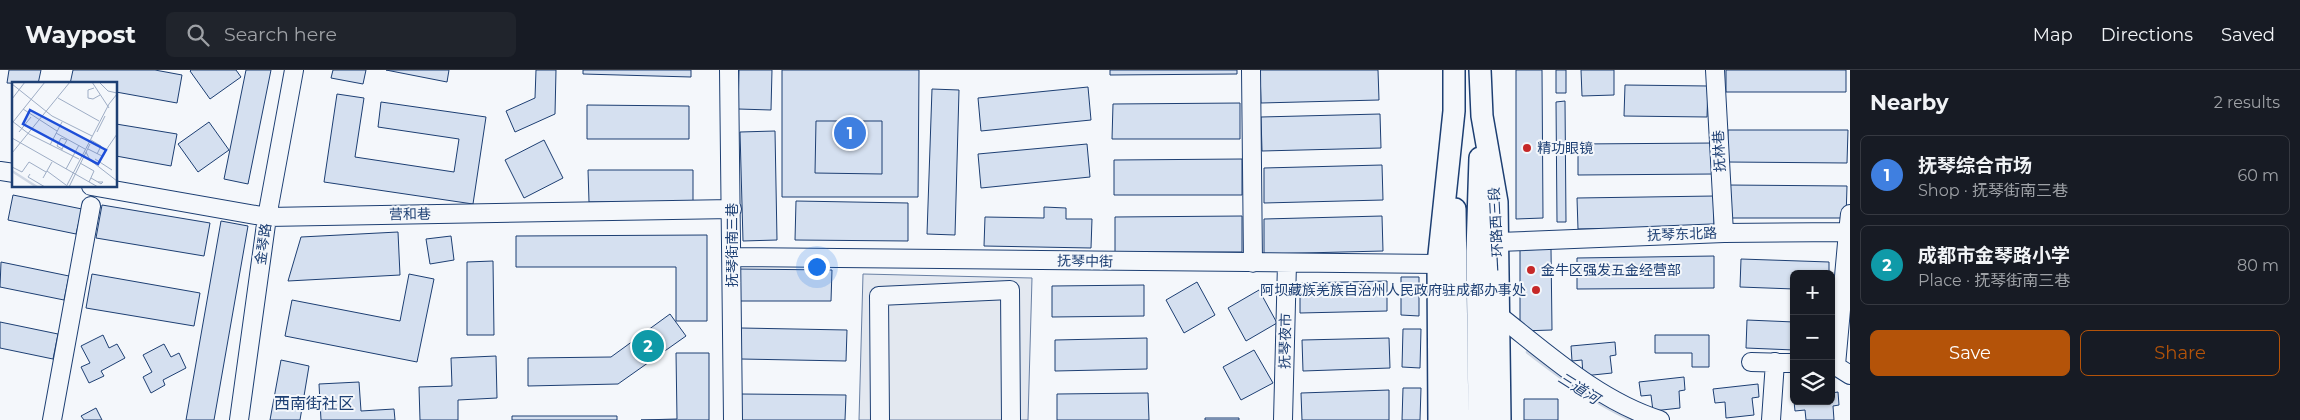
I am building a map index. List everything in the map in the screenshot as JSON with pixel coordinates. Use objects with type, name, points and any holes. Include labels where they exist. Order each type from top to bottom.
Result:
[{"type":"main road","points":[[1439,420],[1454,111],[1454,70]]},
{"type":"main road","name":"一环路西三段","points":[[1480,70],[1482,116],[1498,202],[1500,420]]},
{"type":"main road","points":[[1478,420],[1477,251],[1482,116]]},
{"type":"main road","points":[[1447,261],[1458,420]]},
{"type":"street","name":"金琴路","points":[[239,420],[267,217],[294,70]]},
{"type":"street","name":"抚琴街南三巷","points":[[729,70],[733,420]]},
{"type":"street","points":[[1251,70],[1253,262]]},
{"type":"street","name":"抚林巷","points":[[1715,70],[1724,233]]},
{"type":"street","name":"营和巷","points":[[102,188],[267,217],[732,209]]},
{"type":"street","points":[[52,420],[91,206]]},
{"type":"street","points":[[1839,368],[1850,214]]},
{"type":"street","name":"抚琴东北路","points":[[1498,242],[1724,233],[1848,232]]},
{"type":"street","name":"抚琴中街","points":[[732,258],[1287,263],[1447,261]]},
{"type":"street","name":"抚琴夜市","points":[[1283,420],[1287,263]]},
{"type":"street","points":[[880,420],[879,296],[1010,290],[1011,420]]},
{"type":"street","points":[[1498,316],[1585,382],[1620,403],[1660,420]]},
{"type":"street","points":[[1751,362],[1790,363]]},
{"type":"street","points":[[1771,420],[1775,362]]},
{"type":"shaded area","points":[[863,274],[1032,278],[1028,420],[859,420]]},
{"type":"building","points":[[9,70],[41,70],[38,82],[7,83]]},
{"type":"building","points":[[73,70],[155,70],[182,75],[177,103],[118,92],[118,82],[70,82]]},
{"type":"building","points":[[191,70],[236,70],[241,77],[210,99]]},
{"type":"building","points":[[246,70],[271,70],[248,184],[224,179]]},
{"type":"building","points":[[333,70],[366,70],[363,84],[331,78]]},
{"type":"building","points":[[386,70],[449,70],[447,82]]},
{"type":"building","points":[[536,70],[556,70],[555,114],[515,132],[506,111],[535,98]]},
{"type":"building","points":[[583,70],[691,70],[691,77],[583,74]]},
{"type":"building","points":[[739,70],[772,70],[771,110],[738,109]]},
{"type":"building","points":[[782,70],[919,70],[918,197],[782,197]]},
{"type":"building","points":[[1110,70],[1237,70],[1237,74],[1110,75]]},
{"type":"building","points":[[1260,70],[1378,70],[1379,100],[1261,103]]},
{"type":"building","points":[[1516,70],[1542,70],[1543,218],[1516,219]]},
{"type":"building","points":[[1556,70],[1566,70],[1566,93],[1556,93]]},
{"type":"building","points":[[1581,70],[1614,70],[1614,95],[1582,96]]},
{"type":"building","points":[[1726,70],[1846,70],[1846,92],[1726,92]]},
{"type":"building","points":[[1625,85],[1708,86],[1707,117],[1624,116]]},
{"type":"building","points":[[1088,87],[1091,120],[981,131],[978,98]]},
{"type":"building","points":[[932,89],[959,90],[955,235],[927,234]]},
{"type":"building","points":[[337,94],[364,98],[355,157],[454,172],[459,139],[378,127],[381,102],[486,117],[473,204],[324,182]]},
{"type":"building","points":[[1565,101],[1566,222],[1557,222],[1556,102]]},
{"type":"building","points":[[1240,103],[1240,139],[1112,139],[1113,104]]},
{"type":"building","points":[[587,105],[689,106],[689,139],[587,139]]},
{"type":"building","points":[[1380,114],[1381,148],[1262,151],[1261,117]]},
{"type":"building","points":[[816,121],[882,121],[882,174],[815,173]]},
{"type":"building","points":[[209,122],[229,150],[198,172],[178,144]]},
{"type":"building","points":[[118,124],[177,134],[171,166],[118,156]]},
{"type":"building","points":[[1728,130],[1848,130],[1847,163],[1727,162]]},
{"type":"building","points":[[775,131],[777,240],[743,241],[740,132]]},
{"type":"building","points":[[544,140],[563,178],[524,198],[505,160]]},
{"type":"building","points":[[1714,143],[1714,174],[1578,175],[1578,144]]},
{"type":"building","points":[[1087,144],[1090,177],[981,188],[978,154]]},
{"type":"building","points":[[1242,159],[1242,195],[1114,195],[1114,160]]},
{"type":"building","points":[[1382,165],[1383,200],[1264,203],[1264,168]]},
{"type":"building","points":[[588,170],[693,170],[693,202],[589,202]]},
{"type":"building","points":[[1727,185],[1847,186],[1846,218],[1727,218]]},
{"type":"building","points":[[13,195],[82,209],[76,234],[8,220]]},
{"type":"building","points":[[1714,196],[1714,227],[1578,229],[1577,198]]},
{"type":"building","points":[[796,201],[908,203],[908,241],[795,240]]},
{"type":"building","points":[[102,205],[210,223],[204,256],[96,238]]},
{"type":"building","points":[[1044,207],[1066,208],[1066,219],[1092,219],[1091,248],[984,246],[985,217],[1044,218]]},
{"type":"building","points":[[1242,216],[1242,252],[1115,252],[1115,217]]},
{"type":"building","points":[[1382,216],[1383,251],[1264,254],[1264,219]]},
{"type":"building","points":[[221,221],[248,226],[214,420],[186,420]]},
{"type":"building","points":[[398,232],[400,275],[288,281],[301,237]]},
{"type":"building","points":[[707,235],[707,321],[676,321],[676,267],[516,267],[516,236]]},
{"type":"building","points":[[451,236],[454,260],[430,264],[426,239]]},
{"type":"building","name":"阿坝藏族羌族自治州人民政府驻成都办事处","points":[[1551,249],[1552,330],[1520,331],[1520,250]]},
{"type":"building","points":[[1714,256],[1714,288],[1577,289],[1577,258]]},
{"type":"building","points":[[1741,259],[1829,262],[1829,270],[1790,270],[1790,289],[1740,287]]},
{"type":"building","points":[[493,261],[494,335],[467,335],[467,262]]},
{"type":"building","points":[[1,262],[69,276],[64,300],[0,287]]},
{"type":"building","points":[[738,269],[832,270],[831,301],[738,301]]},
{"type":"building","points":[[92,274],[200,293],[194,326],[86,308]]},
{"type":"building","points":[[409,274],[434,279],[417,362],[285,336],[292,300],[400,321]]},
{"type":"building","points":[[1401,277],[1419,277],[1419,316],[1401,315]]},
{"type":"building","points":[[1387,281],[1387,311],[1300,313],[1300,283]]},
{"type":"building","points":[[1197,282],[1215,315],[1184,333],[1166,300]]},
{"type":"building","points":[[1144,285],[1144,316],[1052,317],[1052,286]]},
{"type":"building","points":[[1259,290],[1277,323],[1246,341],[1228,308]]},
{"type":"building","points":[[670,314],[686,336],[618,384],[528,386],[528,358],[611,357]]},
{"type":"building","points":[[1747,320],[1790,322],[1790,350],[1746,348]]},
{"type":"building","points":[[0,322],[58,334],[53,359],[0,348]]},
{"type":"building","points":[[741,328],[847,330],[846,361],[741,359]]},
{"type":"building","points":[[1403,329],[1421,329],[1420,368],[1402,367]]},
{"type":"building","points":[[103,335],[109,348],[117,344],[125,358],[101,371],[104,376],[89,383],[81,367],[90,363],[81,346]]},
{"type":"building","points":[[1655,335],[1709,335],[1709,367],[1692,367],[1692,353],[1655,353]]},
{"type":"building","points":[[1147,338],[1147,369],[1055,371],[1055,340]]},
{"type":"building","points":[[1389,338],[1390,368],[1303,371],[1302,340]]},
{"type":"building","points":[[1615,342],[1616,355],[1610,356],[1612,373],[1583,376],[1582,360],[1572,361],[1571,346]]},
{"type":"building","points":[[164,344],[171,357],[179,353],[186,368],[163,380],[165,385],[151,393],[143,377],[152,372],[143,355]]},
{"type":"building","points":[[1254,350],[1273,383],[1241,400],[1223,367]]},
{"type":"building","points":[[676,353],[709,353],[709,420],[641,420],[677,419]]},
{"type":"building","points":[[496,356],[497,398],[458,400],[458,420],[420,420],[419,387],[452,386],[451,358]]},
{"type":"building","points":[[281,360],[309,366],[300,420],[270,420]]},
{"type":"building","points":[[1684,377],[1685,390],[1679,391],[1680,408],[1653,411],[1651,395],[1641,396],[1639,382]]},
{"type":"building","points":[[359,382],[361,411],[394,409],[395,420],[321,420],[319,384]]},
{"type":"building","points":[[1758,384],[1759,397],[1752,398],[1754,415],[1726,418],[1725,402],[1715,403],[1713,389]]},
{"type":"building","points":[[1403,388],[1421,388],[1420,420],[1402,420]]},
{"type":"building","points":[[1389,390],[1389,420],[1302,420],[1301,393]]},
{"type":"building","points":[[1835,392],[1838,392],[1839,405],[1833,406],[1834,420],[1806,420],[1805,410],[1795,411],[1794,405],[1835,405]]},
{"type":"building","points":[[1148,393],[1149,420],[1057,420],[1057,394]]},
{"type":"building","points":[[741,394],[846,395],[845,420],[740,420]]},
{"type":"building","points":[[1524,399],[1558,399],[1558,420],[1524,420]]},
{"type":"building","points":[[96,408],[102,420],[84,420],[81,416]]},
{"type":"building","points":[[512,416],[617,416],[617,420],[512,420]]},
{"type":"building","points":[[1205,418],[1239,418],[1239,420],[1205,420]]},
{"type":"waterway","name":"三道河","points":[[1528,352],[1591,398],[1633,420]]},
{"type":"place","name":"抚琴综合市场","points":[[850,133]]},
{"type":"place","name":"精功眼镜","points":[[1527,148]]},
{"type":"place","name":"金牛区强发五金经营部","points":[[1531,270]]},
{"type":"place","name":"阿坝藏族羌族自治州人民政府驻成都办事处","points":[[1536,290]]},
{"type":"place","name":"成都市金琴路小学","points":[[648,346]]},
{"type":"district","name":"西南街社区","points":[[314,403]]}]
